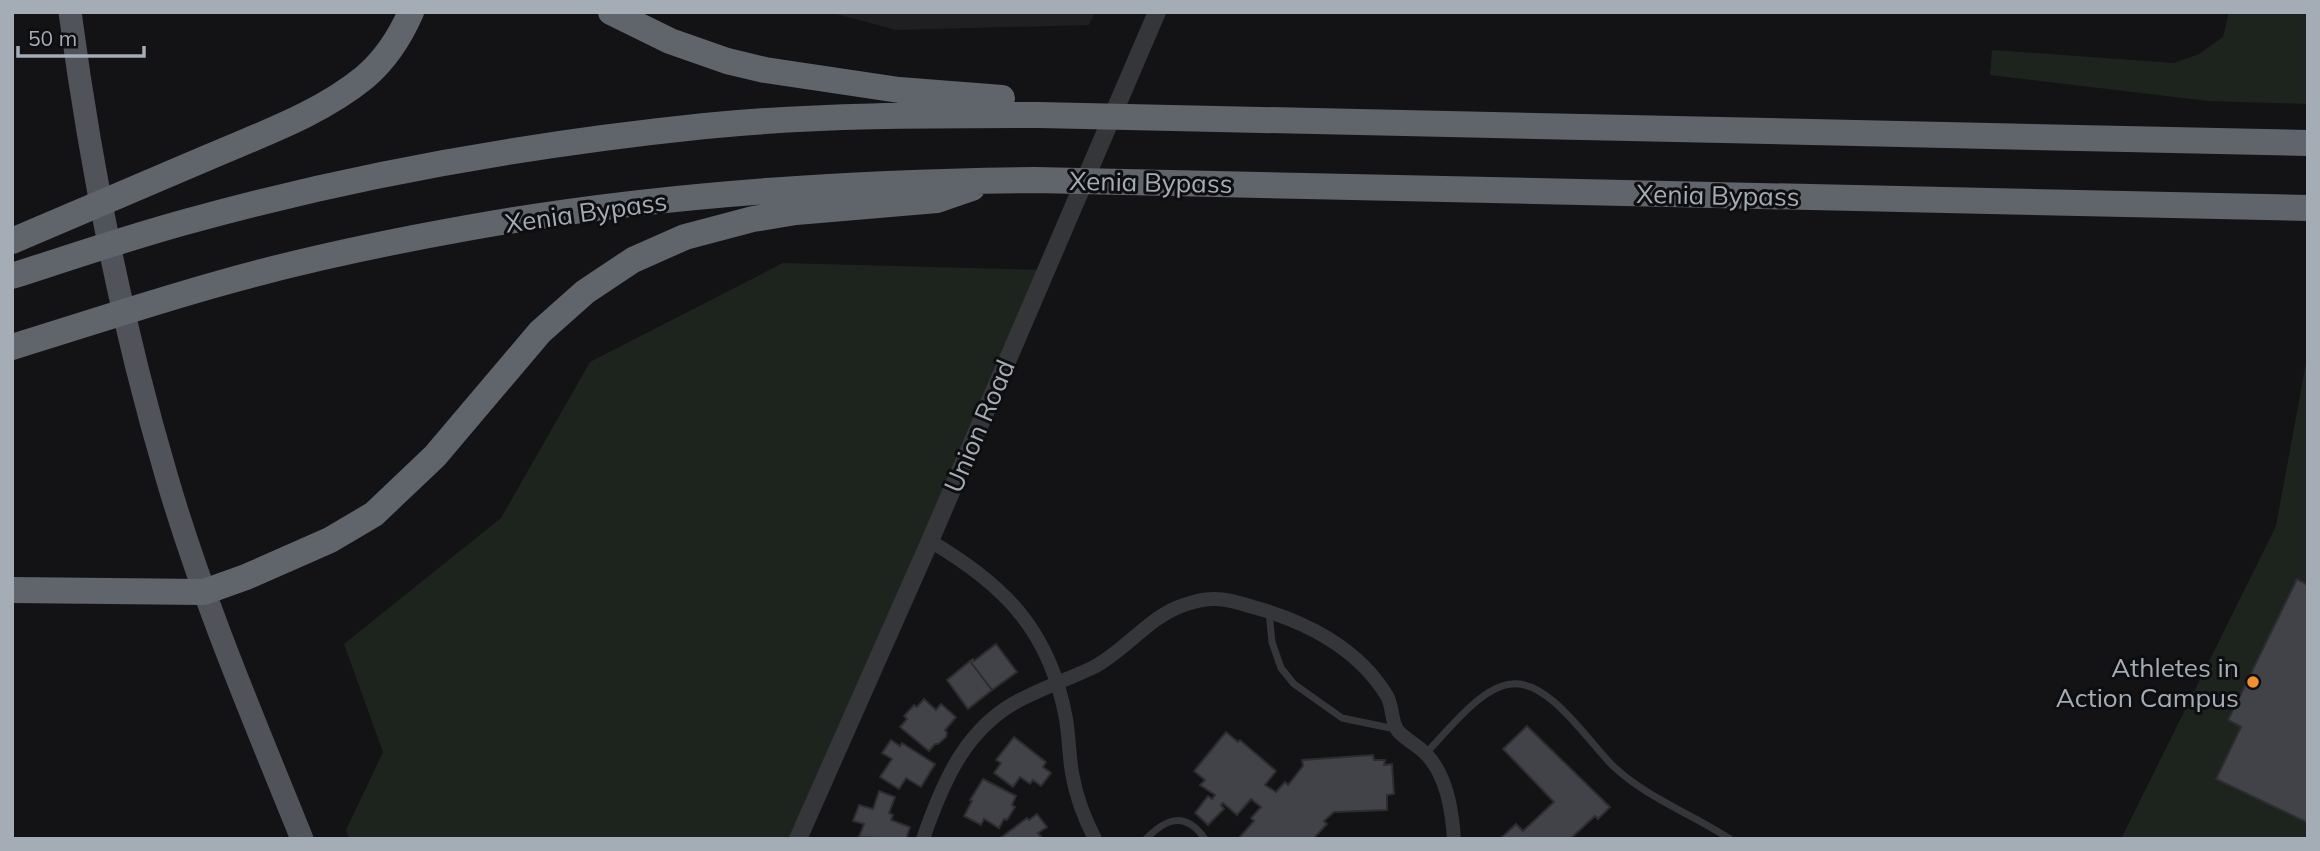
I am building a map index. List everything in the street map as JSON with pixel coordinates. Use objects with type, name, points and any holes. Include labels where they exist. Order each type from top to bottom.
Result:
[{"type":"highway","points":[[12,241],[293,121],[346,91],[368,75],[388,54],[411,12]]},
{"type":"highway","points":[[611,12],[670,41],[765,71],[899,90],[1007,98],[1039,115]]},
{"type":"highway","points":[[12,276],[188,221],[444,163],[521,150],[707,126],[852,117],[1039,115],[2308,143]]},
{"type":"highway","points":[[12,590],[204,592],[246,577],[330,540],[374,514],[435,456],[540,332],[585,292],[633,260],[685,237],[743,221],[796,212],[937,200],[993,181]]},
{"type":"highway","name":"Xenia Bypass","points":[[12,347],[238,279],[363,249],[467,228],[574,211],[711,195],[812,187],[993,181],[1268,184],[2308,208]]},
{"type":"main road","points":[[70,12],[98,184],[121,300],[167,478],[204,592],[302,839]]},
{"type":"street","name":"Union Road","points":[[798,839],[930,541],[1157,12]]},
{"type":"street","points":[[930,541],[986,578],[1019,611],[1044,651],[1066,719],[1072,774],[1083,814],[1095,839]]},
{"type":"street","points":[[923,839],[948,774],[977,734],[1016,702],[1102,663],[1143,629],[1176,608],[1212,598],[1283,615],[1324,635],[1362,664],[1389,698],[1397,730],[1426,753],[1440,772],[1453,818],[1454,839]]},
{"type":"lane","points":[[1269,611],[1272,642],[1281,668],[1294,684],[1342,718],[1397,730]]},
{"type":"lane","points":[[1426,753],[1479,700],[1495,688],[1513,683],[1532,686],[1547,695],[1614,767],[1640,787],[1730,839]]},
{"type":"lane","points":[[1146,839],[1157,827],[1172,820],[1184,821],[1197,828],[1205,839]]},
{"type":"shaded area","points":[[829,12],[1095,12],[1089,25],[896,30]]},
{"type":"shaded area","points":[[2229,12],[2308,12],[2308,104],[2208,101],[1990,75],[1992,50],[2174,63],[2199,54],[2223,37]]},
{"type":"shaded area","points":[[783,263],[1047,270],[799,839],[349,839],[346,830],[383,752],[344,644],[501,518],[590,362]]},
{"type":"shaded area","name":"Athletes in Action Campus","points":[[2308,352],[2308,839],[2121,839],[2276,526]]},
{"type":"building","points":[[2297,579],[2308,585],[2308,823],[2216,779],[2241,727],[2228,720]]},
{"type":"building","points":[[996,644],[1017,672],[992,690],[970,661],[974,661]]},
{"type":"building","points":[[970,661],[992,690],[968,709],[947,680]]},
{"type":"building","points":[[924,699],[936,710],[941,704],[956,717],[945,730],[946,737],[929,751],[900,727],[907,719],[904,716]]},
{"type":"building","points":[[1527,726],[1610,807],[1598,819],[1595,816],[1570,839],[1500,839],[1516,824],[1523,831],[1554,802],[1503,749]]},
{"type":"building","points":[[1226,732],[1238,742],[1240,740],[1276,771],[1265,785],[1276,792],[1285,782],[1288,785],[1303,766],[1302,760],[1373,755],[1374,760],[1385,760],[1384,765],[1392,764],[1394,794],[1387,795],[1387,810],[1334,812],[1324,821],[1327,824],[1313,839],[1238,839],[1254,821],[1251,818],[1261,807],[1251,799],[1237,815],[1223,803],[1221,805],[1224,809],[1208,825],[1195,813],[1208,796],[1212,799],[1215,795],[1200,785],[1205,780],[1194,771]]},
{"type":"building","points":[[1014,737],[1046,762],[1043,767],[1051,773],[1041,786],[1033,780],[1030,784],[1020,777],[1013,787],[994,773],[1001,763],[996,760]]},
{"type":"building","points":[[891,740],[900,746],[902,743],[935,764],[921,787],[906,778],[899,789],[880,777],[892,759],[882,753]]},
{"type":"building","points":[[983,779],[1016,796],[1012,805],[1015,807],[999,828],[984,819],[981,825],[964,816]]},
{"type":"building","points":[[879,791],[895,797],[889,813],[893,815],[891,820],[910,827],[906,839],[859,837],[864,824],[853,821],[859,805],[873,809]]},
{"type":"building","points":[[1037,814],[1047,827],[1038,833],[1043,839],[999,839],[1027,818],[1029,820]]},
{"type":"place","name":"Athletes in Action Campus","points":[[2253,682]]}]
